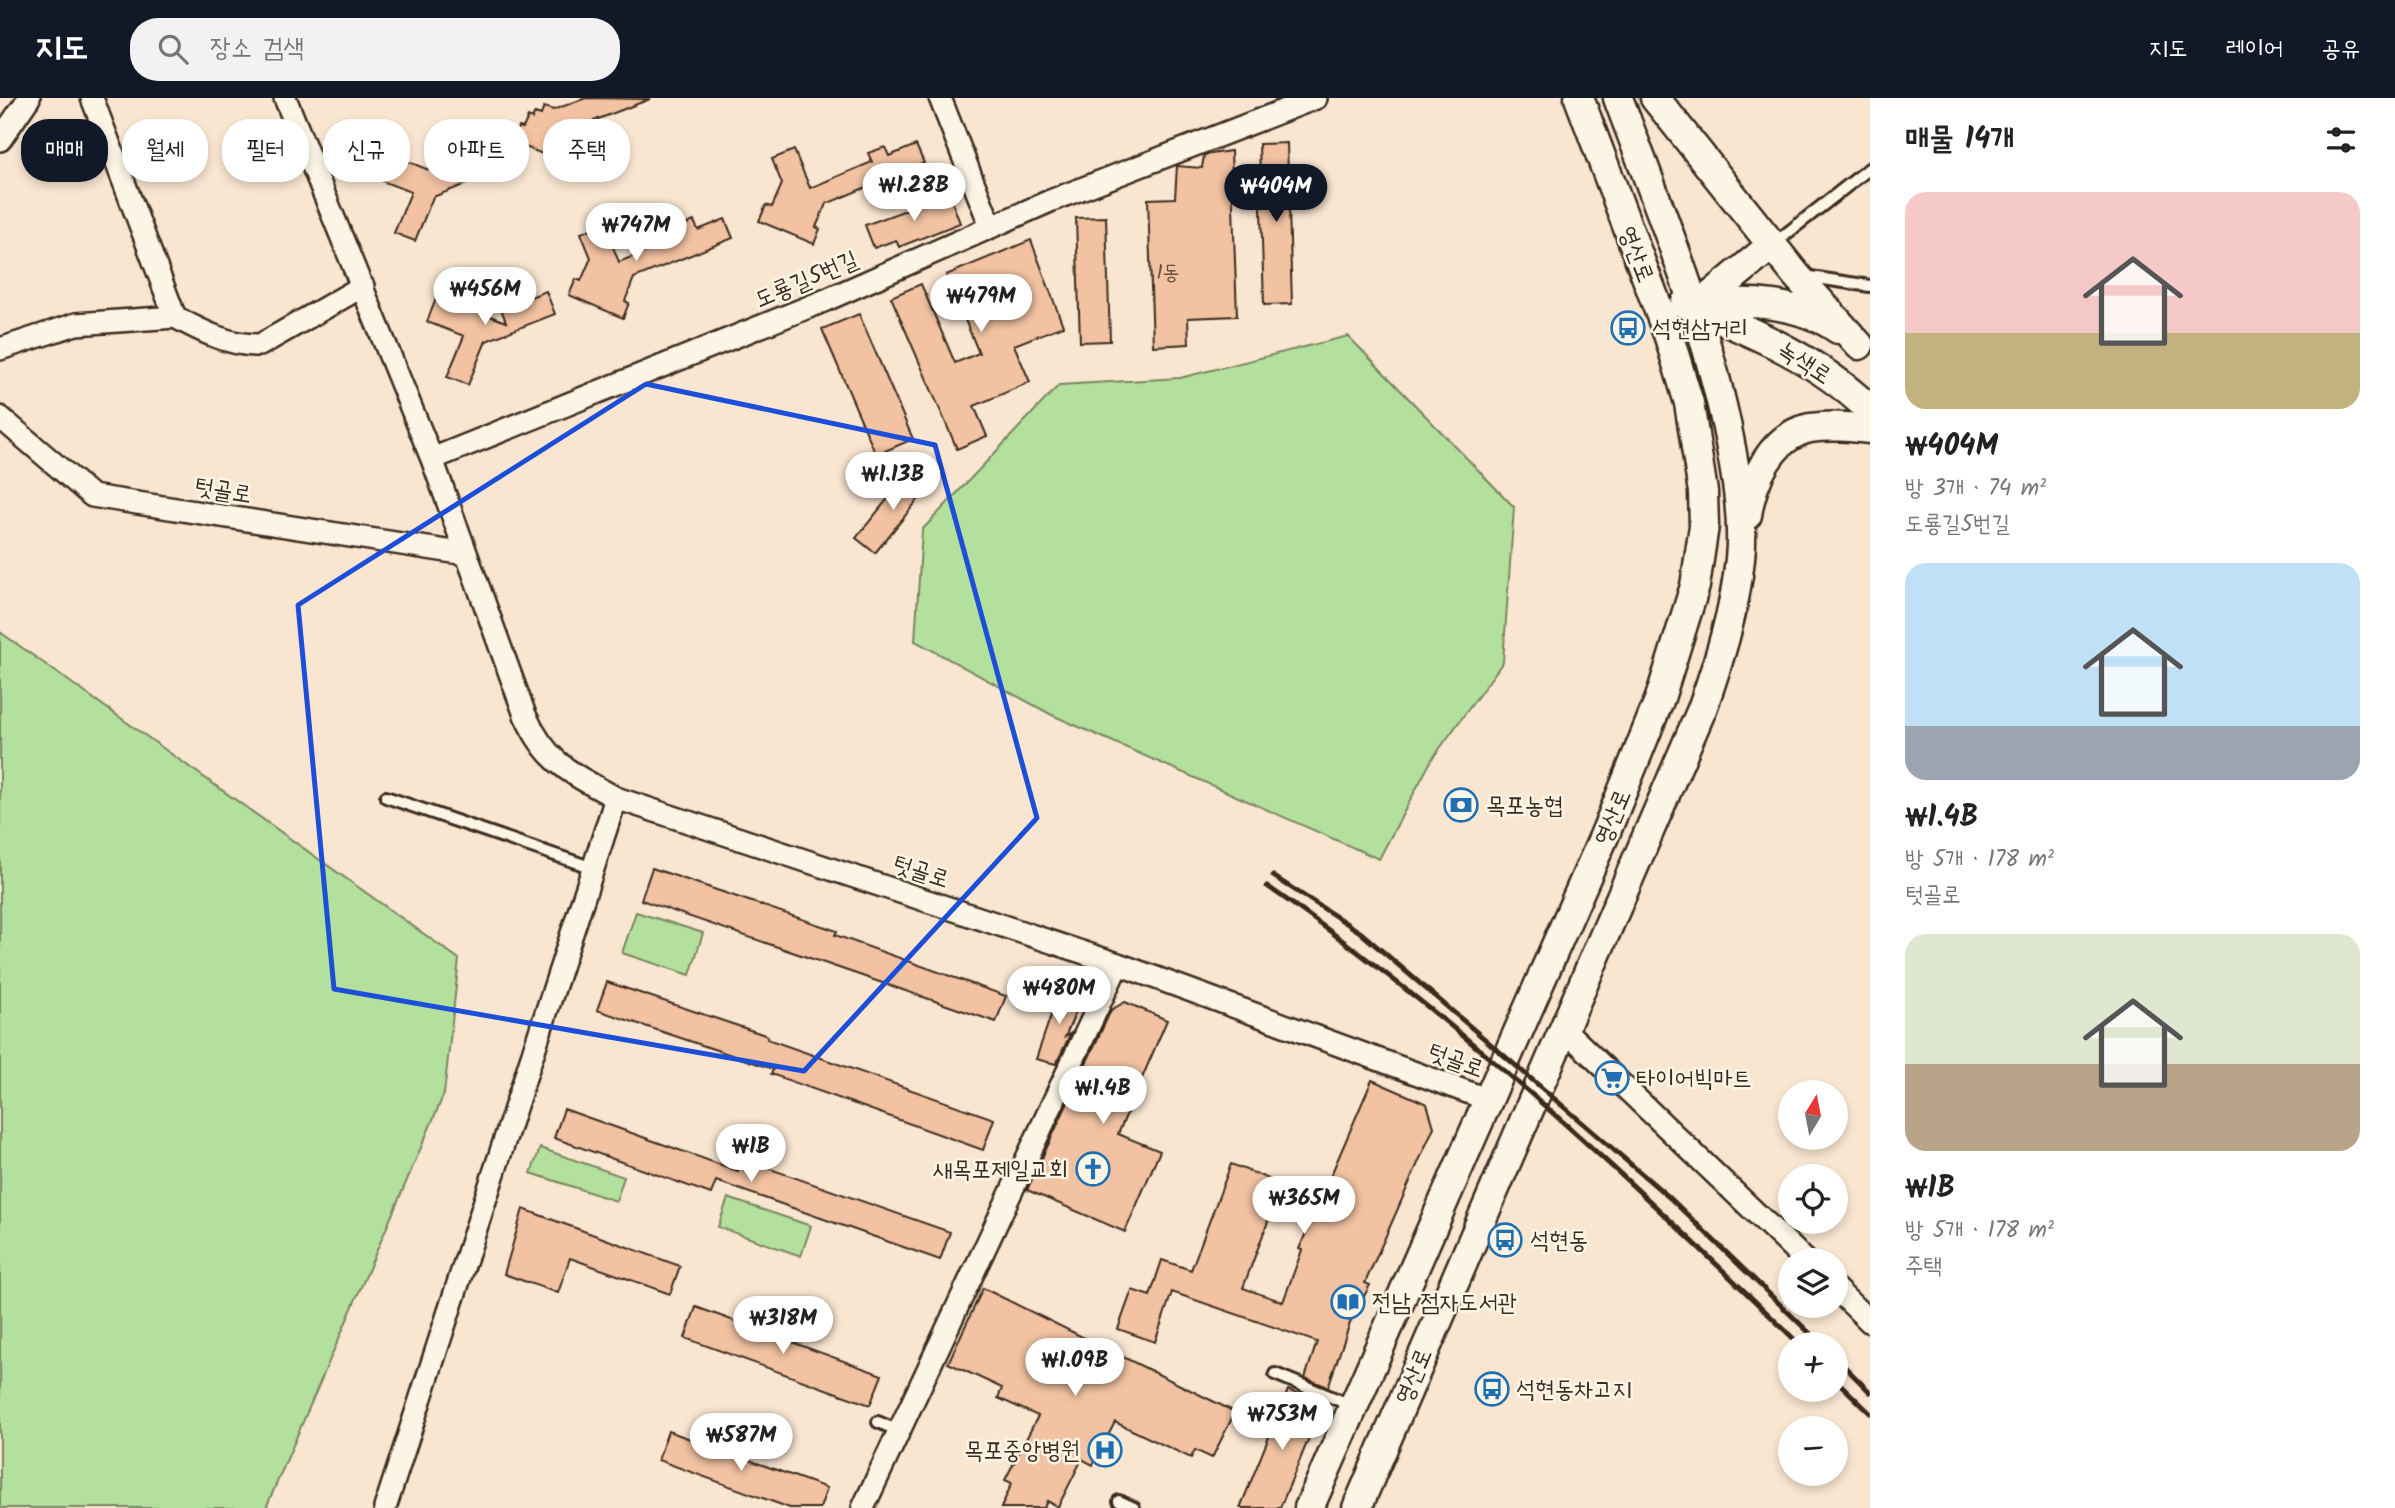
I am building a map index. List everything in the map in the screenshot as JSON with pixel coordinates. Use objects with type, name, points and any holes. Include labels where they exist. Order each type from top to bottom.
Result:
[{"type":"street","points":[[0,140],[29,98]]},
{"type":"street","points":[[92,98],[174,317]]},
{"type":"street","name":"텃골로","points":[[285,98],[432,458],[536,738],[562,768],[616,798],[1118,964],[1489,1100]]},
{"type":"street","points":[[940,98],[990,227]]},
{"type":"street","name":"도룡길5번길","points":[[432,458],[826,300],[990,227],[1316,98]]},
{"type":"street","name":"영산로","points":[[1309,1508],[1489,1100],[1660,698],[1695,586],[1704,526],[1700,461],[1689,403],[1667,332],[1579,98]]},
{"type":"street","name":"영산로","points":[[1357,1508],[1702,709],[1720,657],[1740,559],[1734,465],[1718,384],[1695,308],[1618,98]]},
{"type":"street","points":[[1655,98],[1796,275],[1864,351]]},
{"type":"street","points":[[1667,332],[1772,245]]},
{"type":"street","name":"녹색로","points":[[1647,281],[1695,308],[1776,342],[1827,376],[1870,410]]},
{"type":"street","points":[[0,349],[76,324],[174,317],[205,333],[246,345],[260,345],[362,286]]},
{"type":"street","name":"녹색로","points":[[1695,308],[1735,302],[1777,306],[1833,326],[1864,351]]},
{"type":"street","name":"텃골로","points":[[0,417],[92,496],[466,554]]},
{"type":"street","points":[[1740,559],[1750,494],[1760,468],[1782,443],[1808,429],[1870,429]]},
{"type":"street","points":[[384,1508],[616,798]]},
{"type":"street","points":[[863,1508],[1118,964]]},
{"type":"street","points":[[1565,1030],[1792,1248]]},
{"type":"street","points":[[1848,1301],[1870,1322]]},
{"type":"lane","points":[[1772,245],[1870,168]]},
{"type":"lane","points":[[1796,275],[1870,286]]},
{"type":"lane","points":[[386,797],[593,869]]},
{"type":"lane","points":[[1275,1374],[1353,1406]]},
{"type":"lane","points":[[878,1422],[899,1431]]},
{"type":"lane","points":[[1119,1501],[1134,1508]]},
{"type":"highlighted area","points":[[646,384],[935,445],[1037,818],[804,1071],[334,989],[298,605]]},
{"type":"green space","points":[[1348,336],[1514,507],[1503,662],[1432,759],[1379,859],[1052,715],[915,641],[922,530],[1059,385],[1180,378]]},
{"type":"green space","points":[[0,632],[459,959],[444,1094],[266,1508],[0,1508]]},
{"type":"green space","points":[[636,912],[703,933],[690,975],[622,953]]},
{"type":"green space","points":[[540,1148],[624,1177],[616,1201],[531,1173]]},
{"type":"green space","points":[[728,1198],[811,1226],[801,1256],[718,1227]]},
{"type":"building","points":[[586,98],[650,99],[598,119],[543,119],[543,154],[529,149],[528,117],[532,119],[535,113],[541,115],[544,107],[553,110]]},
{"type":"building","points":[[1287,143],[1292,304],[1264,305],[1259,144]]},
{"type":"building","points":[[916,145],[924,163],[826,204],[816,227],[820,229],[814,244],[759,221],[766,205],[772,207],[782,184],[772,159],[794,150],[810,188],[872,162],[868,153],[885,147],[889,156]]},
{"type":"building","points":[[1231,151],[1237,316],[1188,318],[1189,344],[1153,346],[1148,199],[1175,198],[1177,166],[1202,168],[1204,155]]},
{"type":"building","points":[[410,162],[424,168],[424,182],[471,182],[433,197],[415,241],[394,233],[411,192],[385,182],[410,182]]},
{"type":"building","points":[[949,194],[960,223],[899,247],[896,240],[874,248],[865,225]]},
{"type":"building","points":[[1106,217],[1110,341],[1080,342],[1076,218]]},
{"type":"building","points":[[725,219],[733,238],[634,278],[625,301],[629,303],[623,318],[569,295],[576,279],[581,281],[591,258],[581,233],[604,224],[619,262],[681,237],[677,228],[694,221],[698,230]]},
{"type":"building","points":[[1031,240],[1063,326],[1014,345],[1030,382],[974,406],[987,436],[957,449],[891,297],[921,284],[955,363],[979,353],[946,275]]},
{"type":"building","points":[[546,291],[555,314],[486,341],[468,385],[447,377],[464,336],[427,322],[437,296],[506,322],[498,301],[517,294],[520,301]]},
{"type":"building","points":[[859,314],[913,439],[876,455],[822,329]]},
{"type":"building","points":[[911,470],[930,485],[875,553],[856,538]]},
{"type":"building","points":[[652,868],[837,931],[835,935],[1006,996],[996,1022],[641,900]]},
{"type":"building","points":[[607,982],[768,1036],[767,1039],[994,1119],[983,1150],[771,1074],[773,1069],[597,1010]]},
{"type":"building","points":[[1061,986],[1074,990],[1080,1002],[1065,1037],[1071,1033],[1056,1064],[1036,1059]]},
{"type":"building","points":[[1125,1002],[1167,1020],[1118,1134],[1160,1151],[1125,1232],[1027,1190],[1111,1010]]},
{"type":"building","points":[[1372,1080],[1427,1104],[1434,1127],[1365,1283],[1370,1285],[1350,1323],[1328,1387],[1305,1378],[1317,1342],[1172,1292],[1155,1342],[1118,1329],[1132,1290],[1150,1296],[1162,1260],[1191,1270],[1231,1164],[1282,1184],[1243,1288],[1283,1302],[1302,1250],[1299,1249]]},
{"type":"building","points":[[564,1109],[738,1171],[742,1159],[950,1232],[940,1260],[716,1181],[711,1194],[554,1138]]},
{"type":"building","points":[[523,1209],[680,1266],[670,1294],[570,1258],[558,1293],[504,1274]]},
{"type":"building","points":[[983,1288],[1235,1412],[1212,1458],[1195,1450],[1191,1458],[1115,1422],[1093,1465],[1082,1459],[1058,1507],[1047,1501],[1044,1508],[1001,1508],[1012,1483],[1005,1480],[1038,1416],[998,1398],[1002,1388],[948,1363]]},
{"type":"building","points":[[696,1307],[882,1375],[870,1405],[685,1338]]},
{"type":"building","points":[[1288,1390],[1323,1404],[1280,1508],[1240,1508]]},
{"type":"building","points":[[668,1431],[827,1488],[820,1508],[790,1508],[658,1460]]},
{"type":"railway","points":[[1273,876],[1360,932],[1670,1198],[1809,1332]]},
{"type":"railway","points":[[1267,886],[1338,937],[1476,1046],[1608,1163],[1787,1332]]},
{"type":"railway","points":[[1848,1370],[1870,1392]]},
{"type":"railway","points":[[1848,1392],[1870,1413]]},
{"type":"place","name":"석현삼거리","points":[[1628,328]]},
{"type":"place","name":"목포농협","points":[[1461,805]]},
{"type":"place","name":"타이어빅마트","points":[[1612,1078]]},
{"type":"place","name":"새목포제일교회","points":[[1093,1169]]},
{"type":"place","name":"석현동","points":[[1505,1240]]},
{"type":"place","name":"전남 점자도서관","points":[[1348,1302]]},
{"type":"place","name":"석현동차고지","points":[[1492,1389]]},
{"type":"place","name":"목포중앙병원","points":[[1105,1450]]}]
